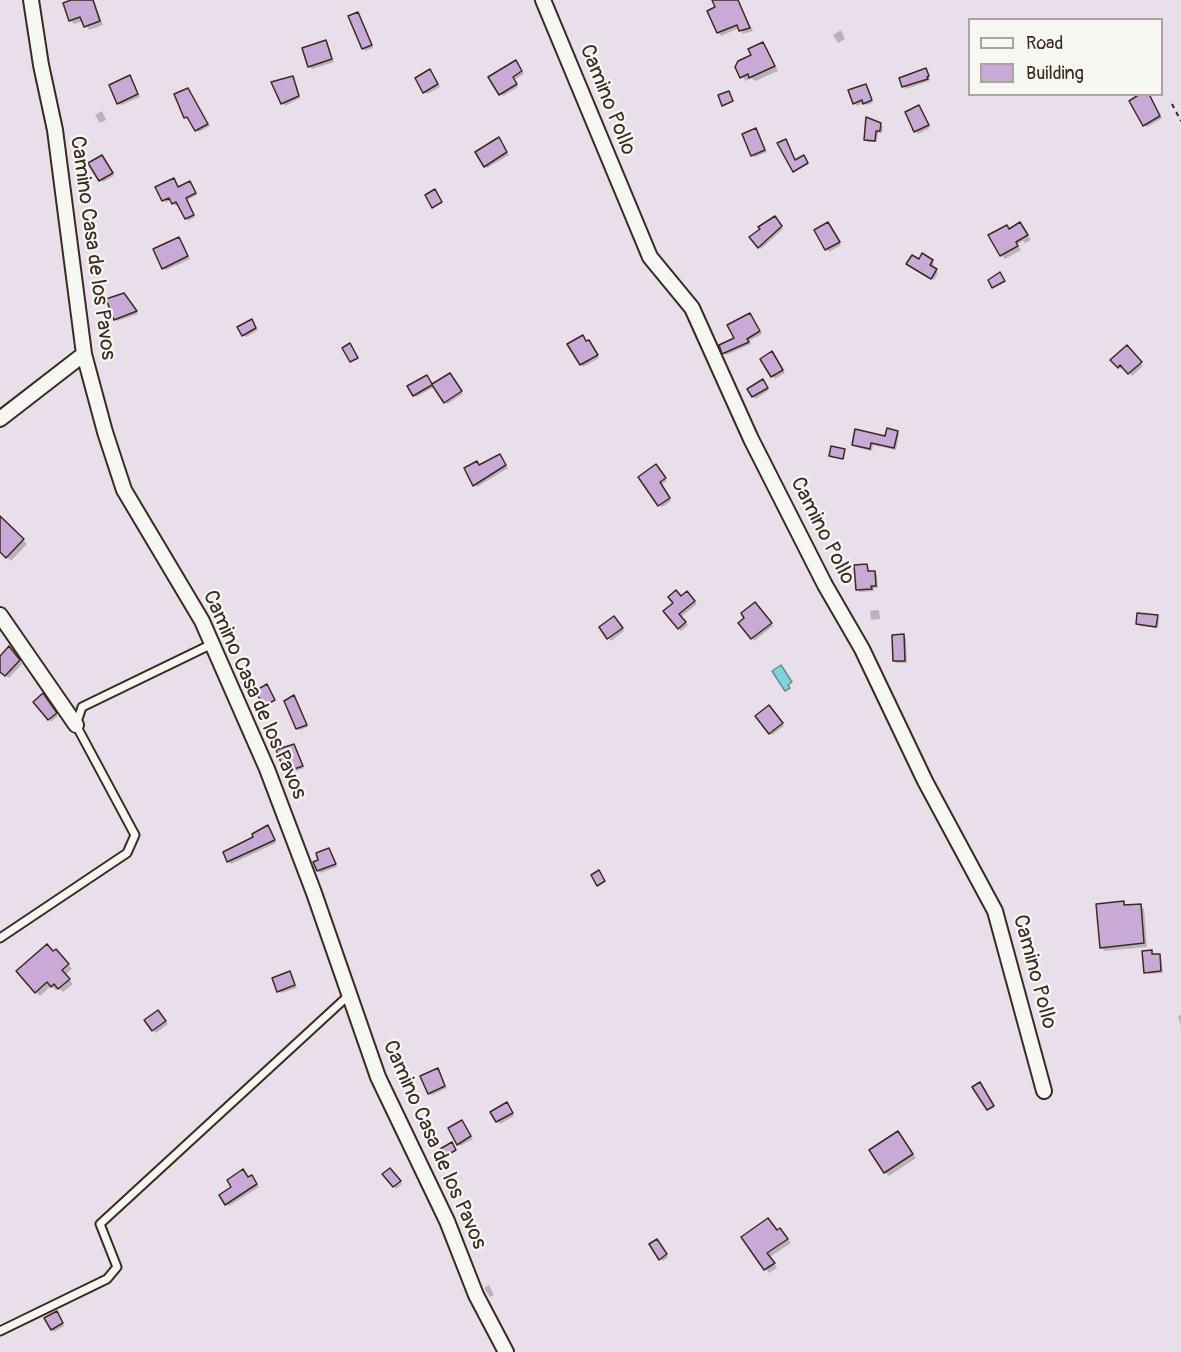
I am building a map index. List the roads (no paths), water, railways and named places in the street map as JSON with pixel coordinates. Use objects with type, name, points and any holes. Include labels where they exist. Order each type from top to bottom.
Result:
[{"type":"street","name":"Camino Casa de los Pavos","points":[[31,0],[41,65],[55,130],[84,354],[105,432],[124,490],[202,621],[267,769],[378,1077],[447,1221],[476,1295],[506,1352]]},
{"type":"street","name":"Camino Pollo","points":[[543,0],[650,257],[692,308],[751,439],[825,585],[862,649],[925,781],[995,911],[1044,1091]]},
{"type":"street","points":[[0,419],[84,354]]},
{"type":"street","points":[[0,615],[76,724]]},
{"type":"lane","points":[[0,939],[127,853],[135,835],[76,724],[82,707],[212,644]]},
{"type":"lane","points":[[0,1331],[108,1279],[117,1267],[100,1224],[349,995]]},
{"type":"water","points":[[781,665],[792,682],[788,685],[790,688],[785,691],[772,671]]}]
